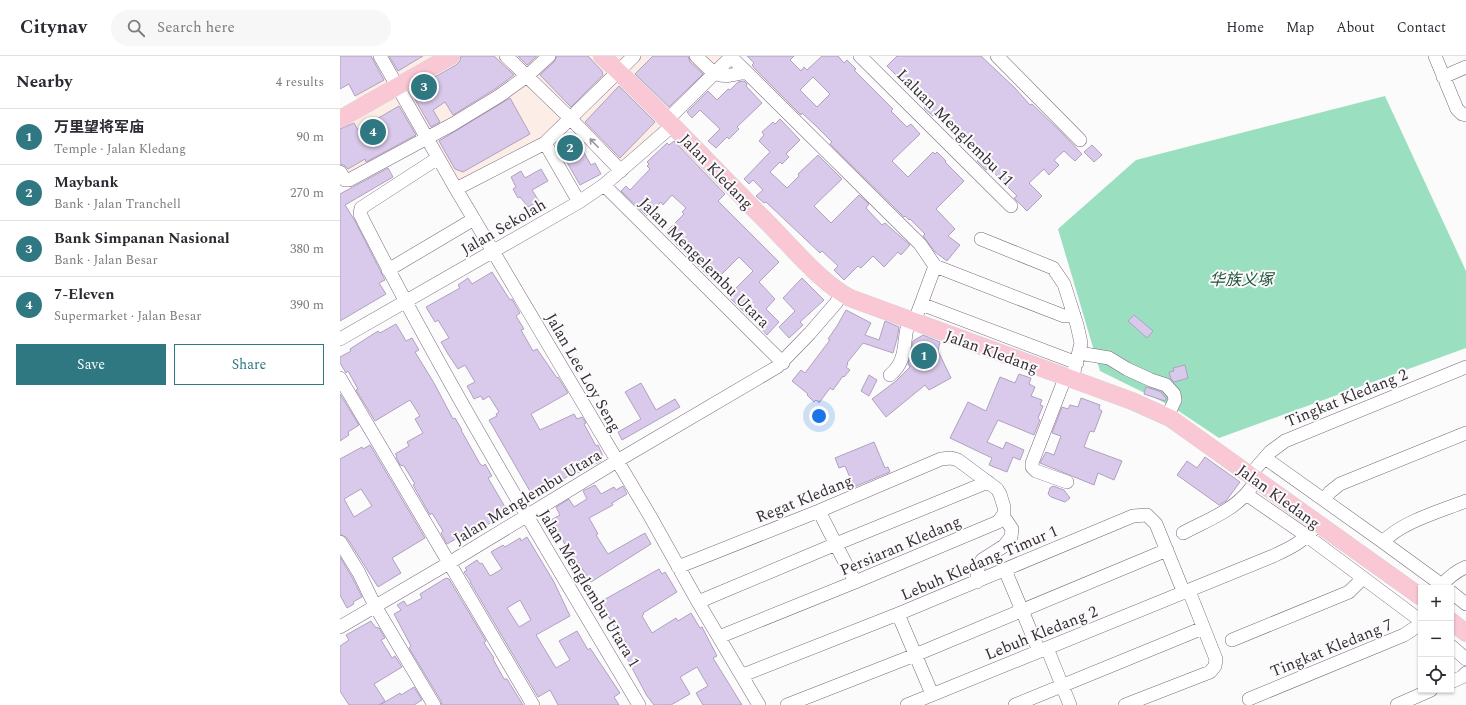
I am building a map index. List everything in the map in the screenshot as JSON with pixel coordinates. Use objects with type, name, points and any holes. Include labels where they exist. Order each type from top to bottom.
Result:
[{"type":"main road","points":[[340,119],[440,56]]},
{"type":"main road","points":[[340,114],[451,56]]},
{"type":"main road","name":"Jalan Kledang","points":[[602,56],[619,71],[816,271],[842,294],[911,321],[1132,401],[1167,417],[1418,595]]},
{"type":"main road","points":[[1454,623],[1466,633]]},
{"type":"street","name":"Jalan Lee Loy Seng","points":[[380,56],[426,138],[494,251],[698,602],[743,675],[759,705]]},
{"type":"street","points":[[506,56],[570,118],[621,171]]},
{"type":"street","points":[[340,172],[345,180],[349,180],[453,124],[499,96],[527,76],[549,56]]},
{"type":"street","points":[[456,189],[545,143],[634,56]]},
{"type":"street","points":[[696,56],[714,73],[729,76],[746,72]]},
{"type":"street","points":[[732,56],[746,72],[920,244],[935,266],[1064,316],[1074,315]]},
{"type":"street","name":"Jalan Sekolah","points":[[340,340],[404,301],[578,202],[604,185],[621,171],[670,123],[714,73],[732,56]]},
{"type":"street","name":"Laluan Menglembu 11","points":[[860,56],[1011,206]]},
{"type":"street","points":[[997,56],[1080,140]]},
{"type":"street","points":[[1435,56],[1457,109],[1462,114],[1466,115]]},
{"type":"street","points":[[1443,77],[1466,67]]},
{"type":"street","points":[[545,143],[578,202]]},
{"type":"street","name":"Jalan Menglembu Utara 1","points":[[438,158],[360,208],[360,214],[404,301],[527,516],[639,705]]},
{"type":"street","name":"Jalan Mengelembu Utara","points":[[604,185],[783,363]]},
{"type":"street","points":[[388,270],[474,219]]},
{"type":"street","points":[[981,239],[1053,268],[1064,284],[1081,343],[1078,358],[1032,463],[1032,467],[1036,471],[1067,482]]},
{"type":"street","points":[[890,375],[898,368],[902,361],[906,329],[921,304],[935,266]]},
{"type":"street","name":"Jalan Menglembu Utara","points":[[340,627],[777,367],[783,363],[842,294]]},
{"type":"street","points":[[921,304],[1078,358],[1109,358],[1139,375],[1166,385],[1174,394],[1175,400],[1167,417]]},
{"type":"street","name":"Tingkat Kledang 2","points":[[1183,533],[1228,510],[1239,502],[1246,494],[1253,477],[1265,458],[1285,440],[1466,367]]},
{"type":"street","points":[[340,378],[532,705]]},
{"type":"street","points":[[1324,500],[1330,492],[1340,484],[1466,434]]},
{"type":"street","name":"Regat Kledang","points":[[678,567],[819,511],[941,458],[958,460],[988,482]]},
{"type":"street","points":[[1265,458],[1442,585]]},
{"type":"street","points":[[698,602],[988,482],[1000,494],[1004,507],[1004,514],[1002,518],[1006,520],[1012,529],[1011,537],[1004,546],[982,560],[978,568],[977,582]]},
{"type":"street","points":[[1246,494],[1307,536],[1418,619]]},
{"type":"street","points":[[1383,542],[1390,534],[1400,527],[1466,501]]},
{"type":"street","points":[[819,511],[855,582]]},
{"type":"street","name":"Lebuh Kledang Timur 1","points":[[743,675],[977,582],[1133,516],[1147,515],[1156,524],[1216,659],[1215,666],[1210,672],[1129,704]]},
{"type":"street","name":"Persiaran Kledang","points":[[719,637],[991,526],[1002,518]]},
{"type":"street","name":"Lebuh Kledang 2","points":[[909,705],[932,694],[1273,556],[1293,547],[1307,536],[1318,524]]},
{"type":"street","points":[[340,542],[359,572],[375,606],[434,705]]},
{"type":"street","points":[[787,705],[915,655],[1167,550]]},
{"type":"street","points":[[1447,585],[1449,577],[1458,570],[1466,567]]},
{"type":"street","points":[[1005,570],[1022,610],[1062,686],[1070,705]]},
{"type":"street","points":[[1232,640],[1349,592],[1362,577]]},
{"type":"street","points":[[1454,594],[1466,604]]},
{"type":"street","points":[[898,614],[932,694]]},
{"type":"street","name":"Tingkat Kledang 7","points":[[1250,699],[1404,635],[1418,625]]},
{"type":"street","points":[[1015,705],[1203,628]]},
{"type":"street","points":[[1454,649],[1466,659]]},
{"type":"street","points":[[1454,681],[1462,677],[1466,673]]},
{"type":"street","points":[[1396,705],[1424,693]]},
{"type":"shaded area","points":[[340,56],[731,56],[621,168],[574,122],[456,190],[427,143],[344,187],[340,180],[340,125],[364,111],[340,72]]},
{"type":"green space","name":"华族义塚","points":[[1385,96],[1466,271],[1466,348],[1219,438],[1171,406],[1100,371],[1058,229],[1136,160]]},
{"type":"building","points":[[340,56],[371,56],[384,80],[355,96],[349,84],[340,89]]},
{"type":"building","points":[[389,56],[423,56],[398,71]]},
{"type":"building","points":[[461,56],[494,56],[514,75],[495,89],[453,115],[445,102],[433,110],[440,122],[431,127],[410,91],[456,65],[460,61]]},
{"type":"building","points":[[518,56],[537,56],[527,65]]},
{"type":"building","points":[[557,56],[588,56],[602,71],[603,75],[571,107],[540,75],[554,62]]},
{"type":"building","points":[[653,56],[688,56],[690,62],[703,74],[669,107],[635,74]]},
{"type":"building","points":[[747,56],[794,56],[790,60],[801,71],[804,67],[807,70],[822,56],[838,56],[844,63],[847,60],[856,69],[854,70],[893,109],[891,111],[907,127],[911,124],[920,134],[892,161],[908,177],[933,152],[935,154],[937,152],[964,181],[936,209],[955,229],[948,236],[960,245],[947,261],[935,252],[923,236],[925,234],[910,219],[909,220],[905,216],[904,217],[830,144],[832,142],[816,126],[802,113],[801,115],[754,68],[752,65],[754,63]],"holes":[[[813,77],[830,94],[817,107],[800,90]]]},
{"type":"building","points":[[897,56],[981,56],[1082,154],[1075,161],[1064,151],[1054,160],[1059,165],[1049,175],[1044,169],[1029,183],[1042,196],[1027,211],[1014,198],[1017,196],[989,168],[986,170],[977,161],[980,158],[951,126],[950,127],[935,113],[933,116],[924,108],[929,101],[914,86],[910,89],[887,66]]},
{"type":"building","points":[[744,81],[747,84],[746,86],[762,103],[737,127],[739,129],[729,139],[727,137],[716,148],[708,141],[720,129],[700,110],[692,118],[687,112],[708,91],[717,100],[728,89],[730,90],[738,82]]},
{"type":"building","points":[[619,86],[655,122],[620,158],[585,122]]},
{"type":"building","points":[[510,98],[530,134],[463,172],[455,169],[439,141]]},
{"type":"building","points":[[399,106],[416,135],[366,162],[365,159],[348,169],[344,165],[340,164],[340,129],[354,123],[358,130]]},
{"type":"building","points":[[780,119],[800,140],[786,154],[789,157],[782,164],[780,162],[770,172],[787,188],[799,176],[798,174],[818,155],[842,179],[814,206],[831,223],[859,195],[869,204],[866,208],[882,225],[885,223],[910,245],[901,255],[898,252],[884,267],[873,256],[861,268],[858,266],[844,280],[834,270],[838,266],[822,251],[820,253],[766,202],[764,203],[756,196],[763,190],[753,180],[749,184],[744,179],[770,152],[759,141],[764,135],[762,132],[773,122],[775,124]]},
{"type":"building","points":[[576,139],[591,165],[595,163],[601,174],[580,185],[559,148]]},
{"type":"building","points":[[674,141],[725,194],[718,201],[779,262],[759,282],[775,299],[766,309],[779,322],[767,335],[762,329],[765,325],[755,315],[751,319],[730,298],[735,293],[733,291],[753,271],[739,257],[714,282],[665,233],[684,214],[682,212],[686,208],[672,195],[663,205],[661,202],[647,216],[621,191],[626,186],[630,190],[650,169],[647,166],[649,164],[647,162],[667,143],[669,145]]},
{"type":"building","points":[[1092,145],[1102,155],[1094,162],[1084,152]]},
{"type":"building","points":[[388,168],[393,177],[345,205],[355,221],[385,280],[379,283],[386,294],[340,321],[340,194]]},
{"type":"building","points":[[541,169],[548,181],[532,190],[539,201],[528,207],[520,197],[518,198],[513,189],[516,187],[511,177],[521,171],[525,178]]},
{"type":"building","points":[[492,272],[510,300],[512,299],[520,313],[516,316],[524,329],[521,330],[533,351],[537,349],[568,393],[531,414],[540,430],[574,414],[577,419],[582,417],[586,423],[584,424],[596,446],[598,445],[603,456],[600,458],[601,461],[578,473],[577,471],[540,493],[538,488],[531,493],[489,420],[497,416],[496,414],[499,412],[489,396],[483,400],[481,396],[474,399],[467,386],[475,382],[465,365],[458,369],[448,354],[441,342],[449,338],[438,320],[435,322],[426,307],[460,288],[458,285],[468,278],[472,284]]},
{"type":"building","points":[[802,278],[824,300],[800,322],[803,325],[789,338],[779,327],[795,311],[783,298]]},
{"type":"building","points":[[846,310],[871,323],[865,335],[879,340],[885,321],[899,327],[893,353],[863,343],[847,363],[848,364],[846,367],[850,370],[844,377],[843,376],[833,390],[830,388],[819,403],[816,400],[814,402],[807,395],[808,394],[792,381],[801,370],[805,373],[830,340],[828,339]]},
{"type":"building","points":[[1134,315],[1153,331],[1147,338],[1128,321]]},
{"type":"building","points":[[396,324],[406,341],[412,338],[419,350],[415,352],[434,383],[453,419],[455,418],[462,430],[480,464],[483,466],[485,464],[492,476],[488,478],[508,512],[465,539],[463,535],[447,544],[441,533],[443,531],[432,513],[430,515],[413,485],[415,484],[404,466],[400,465],[395,454],[409,446],[407,442],[423,433],[415,419],[420,416],[410,400],[375,421],[356,390],[358,389],[348,371],[346,373],[340,363],[340,357],[351,351],[350,349],[378,331],[380,333]]},
{"type":"building","points":[[923,335],[940,342],[938,351],[951,378],[929,390],[925,385],[886,417],[872,399],[896,381],[910,367],[908,364],[913,341]]},
{"type":"building","points":[[1185,365],[1188,378],[1174,382],[1171,379],[1169,372],[1174,371],[1173,368]]},
{"type":"building","points":[[1019,374],[1031,378],[1029,384],[1035,387],[1031,396],[1042,400],[1040,405],[1043,406],[1038,418],[1040,420],[1034,435],[998,420],[987,442],[1003,449],[1006,442],[1024,450],[1020,460],[1013,457],[1007,472],[989,465],[992,458],[950,438],[968,402],[986,411],[1000,377],[1015,383]]},
{"type":"building","points":[[869,375],[877,380],[869,396],[861,391]]},
{"type":"building","points":[[641,383],[656,410],[675,399],[680,407],[622,440],[618,432],[641,419],[625,392]]},
{"type":"building","points":[[1146,387],[1161,392],[1166,398],[1165,401],[1144,394]]},
{"type":"building","points":[[340,394],[359,425],[348,432],[349,435],[340,441]]},
{"type":"building","points":[[1081,398],[1100,405],[1099,409],[1102,411],[1094,432],[1090,431],[1084,447],[1122,461],[1114,480],[1098,473],[1094,485],[1040,463],[1046,452],[1054,455],[1061,436],[1052,433],[1062,407],[1068,409],[1070,405],[1078,407]]},
{"type":"building","points":[[874,442],[885,468],[888,467],[890,472],[854,487],[845,466],[839,468],[835,458]]},
{"type":"building","points":[[370,445],[425,538],[392,558],[401,573],[378,587],[347,538],[340,534],[340,459],[362,447],[363,449]],"holes":[[[361,489],[372,506],[354,517],[344,499]]]},
{"type":"building","points":[[1205,457],[1240,482],[1226,501],[1219,505],[1177,475],[1187,461],[1197,468]]},
{"type":"building","points":[[595,485],[601,494],[614,487],[616,490],[623,486],[627,494],[612,503],[613,505],[589,518],[598,534],[596,535],[608,554],[645,533],[651,544],[591,582],[579,564],[577,565],[551,520],[560,515],[556,507],[569,499],[574,507],[587,499],[583,491]]},
{"type":"building","points":[[1053,486],[1064,490],[1070,498],[1065,502],[1051,497],[1048,494],[1050,488]]},
{"type":"building","points":[[527,537],[554,582],[570,616],[536,635],[556,668],[570,660],[559,641],[577,631],[588,650],[590,648],[620,693],[614,697],[619,705],[558,705],[550,690],[538,697],[464,572],[467,570],[465,568],[477,560],[480,564],[482,563],[490,576],[502,569],[491,552],[503,545],[505,547],[520,538],[521,541]],"holes":[[[520,600],[531,620],[519,627],[507,608]]]},
{"type":"building","points":[[340,557],[362,597],[353,602],[354,604],[347,608],[340,595]]},
{"type":"building","points":[[659,569],[662,574],[665,572],[677,592],[643,613],[644,614],[642,616],[652,633],[676,618],[678,621],[691,613],[700,628],[702,627],[717,656],[713,658],[742,705],[703,705],[696,693],[708,686],[697,667],[680,677],[690,694],[671,705],[654,705],[647,696],[622,649],[628,646],[617,627],[615,628],[600,602]]},
{"type":"building","points":[[446,578],[449,579],[486,641],[484,643],[494,658],[493,659],[504,679],[507,679],[523,705],[442,705],[409,648],[411,646],[394,614],[401,610],[397,605],[404,601],[407,606],[422,598],[420,594]]},
{"type":"building","points":[[371,621],[375,627],[379,628],[385,638],[381,640],[392,658],[395,656],[402,667],[374,684],[385,701],[379,705],[349,705],[340,691],[340,646],[349,640],[346,635]]},
{"type":"building","points":[[414,687],[422,700],[414,705],[380,705],[400,693],[401,695]]},
{"type":"place","name":"Bank Simpanan Nasional","points":[[424,87]]},
{"type":"place","name":"7-Eleven","points":[[373,132]]},
{"type":"place","name":"Maybank","points":[[570,148]]},
{"type":"place","name":"万里望将军庙","points":[[924,356]]}]
